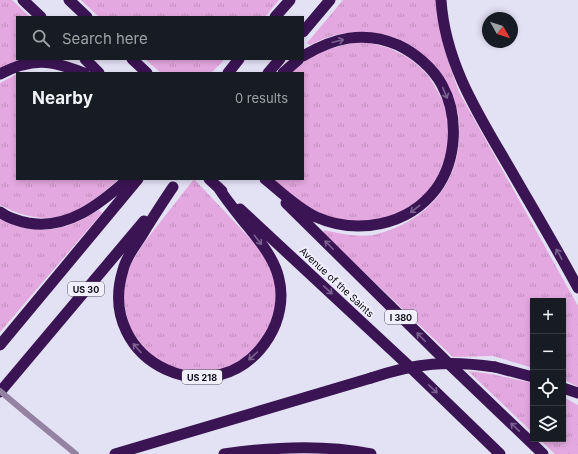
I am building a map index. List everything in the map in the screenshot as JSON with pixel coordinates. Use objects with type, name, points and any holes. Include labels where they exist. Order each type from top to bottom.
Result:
[{"type":"highway","points":[[23,0],[40,16]]},
{"type":"highway","points":[[69,0],[87,16]]},
{"type":"highway","points":[[276,16],[290,0]]},
{"type":"highway","points":[[304,31],[330,0]]},
{"type":"highway","points":[[441,0],[444,29],[452,57],[464,87],[578,288]]},
{"type":"highway","points":[[266,180],[295,204],[315,216],[338,224],[354,227],[373,226],[392,221],[409,213],[424,202],[436,189],[446,172],[451,156],[453,120],[449,102],[442,85],[431,69],[410,52],[388,41],[371,37],[353,37],[320,46],[304,55]]},
{"type":"highway","points":[[86,60],[99,72]]},
{"type":"highway","points":[[133,60],[146,72]]},
{"type":"highway","points":[[229,72],[239,60]]},
{"type":"highway","points":[[269,72],[279,60]]},
{"type":"highway","points":[[284,72],[298,60]]},
{"type":"highway","points":[[0,74],[14,67],[26,64],[48,62],[64,65],[82,72]]},
{"type":"highway","points":[[0,212],[19,221],[38,224],[69,220],[107,198],[127,180]]},
{"type":"highway","name":"US 30","points":[[0,345],[137,180]]},
{"type":"highway","name":"Avenue of the Saints","points":[[210,180],[404,361],[500,454]]},
{"type":"highway","name":"Avenue of the Saints","points":[[262,180],[543,454]]},
{"type":"highway","name":"US 30","points":[[0,391],[176,183]]},
{"type":"highway","name":"US 218","points":[[176,183],[130,254],[123,268],[118,294],[118,305],[125,331],[139,350],[159,367],[183,376],[195,377],[220,374],[233,370],[245,363],[263,346],[272,332],[280,308],[280,280],[276,267],[263,246],[218,187]]},
{"type":"highway","points":[[120,452],[394,370],[423,364],[468,363],[495,367],[530,376]]},
{"type":"highway","points":[[566,389],[578,393]]},
{"type":"highway","points":[[224,454],[249,450],[292,447],[330,449],[371,454]]},
{"type":"street","points":[[0,391],[76,454]]},
{"type":"green space","points":[[0,0],[12,0],[29,16],[16,16],[16,60],[21,60],[0,69]]},
{"type":"green space","points":[[81,0],[279,0],[266,16],[98,16]]},
{"type":"green space","points":[[343,0],[436,0],[444,47],[459,92],[578,306],[578,387],[566,381],[566,298],[530,298],[530,367],[493,356],[453,357],[323,233],[324,230],[360,236],[374,235],[397,227],[425,210],[446,185],[453,170],[459,137],[459,116],[457,110],[424,59],[409,44],[387,35],[365,32],[354,32],[332,36],[310,45],[307,43]]},
{"type":"green space","points":[[355,43],[370,43],[389,48],[407,57],[421,68],[430,78],[444,103],[450,132],[447,153],[436,180],[427,193],[394,218],[355,224],[322,216],[305,206],[273,180],[304,180],[304,72],[293,72],[306,61],[321,52]]},
{"type":"green space","points":[[146,60],[224,60],[212,72],[160,72]]},
{"type":"green space","points":[[16,75],[16,180],[118,180],[85,206],[63,216],[53,218],[32,217],[0,205],[0,83]]},
{"type":"green space","points":[[193,180],[195,180],[259,248],[271,267],[276,287],[275,307],[269,328],[251,354],[223,370],[202,373],[175,369],[150,356],[130,329],[123,295],[125,280],[131,264],[143,244]]},
{"type":"green space","points":[[99,210],[102,213],[0,332],[0,218],[25,227],[48,230],[75,223]]},
{"type":"green space","points":[[468,371],[530,382],[530,430]]},
{"type":"green space","points":[[566,399],[578,405],[578,454],[555,454],[542,442],[566,442]]}]
